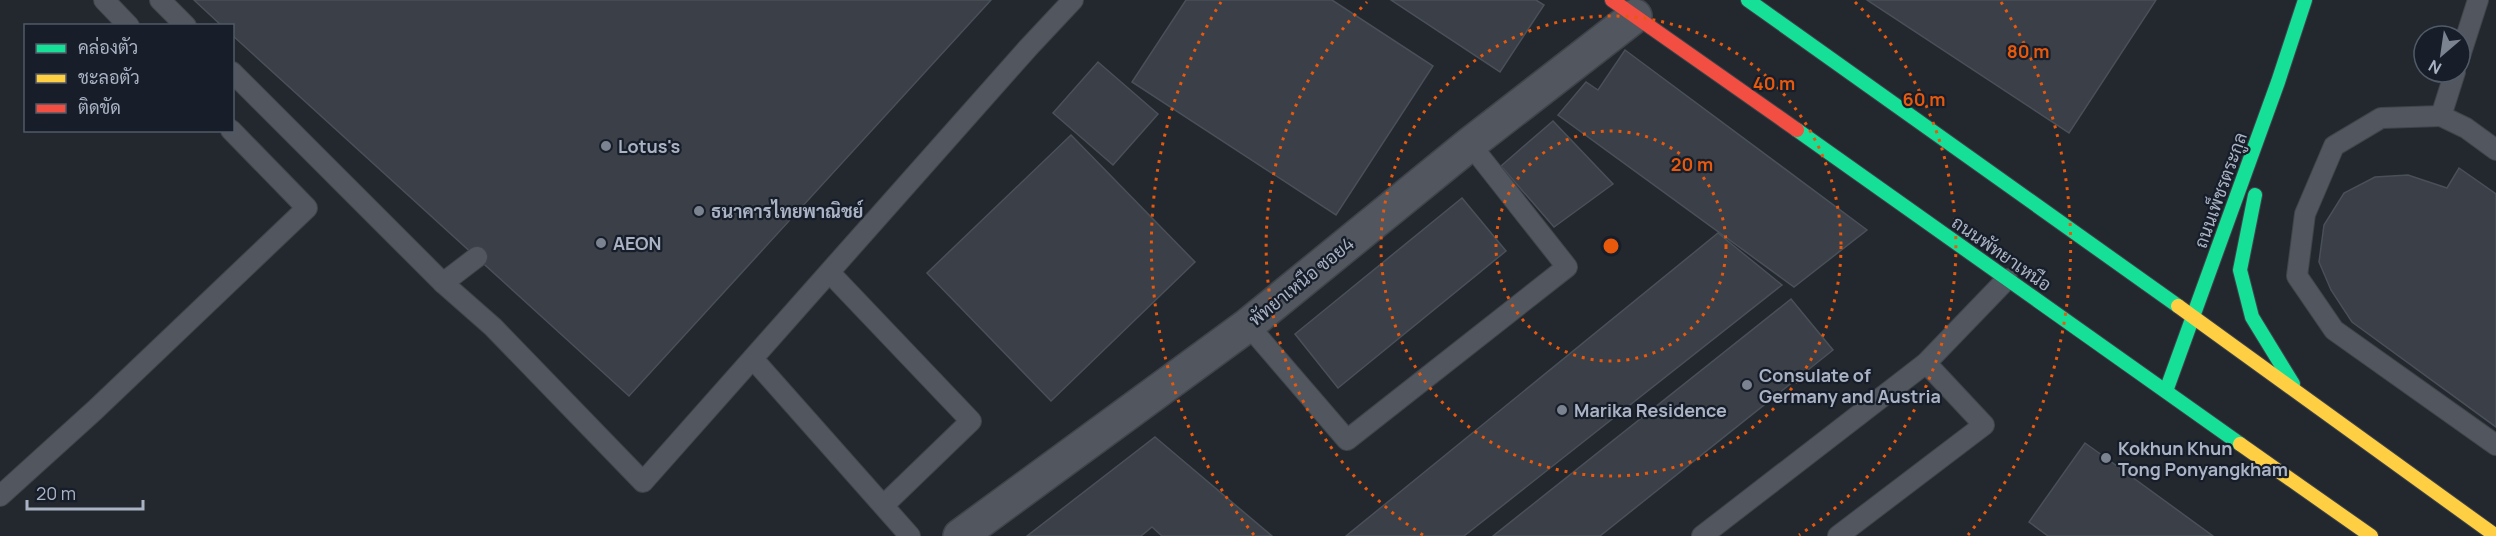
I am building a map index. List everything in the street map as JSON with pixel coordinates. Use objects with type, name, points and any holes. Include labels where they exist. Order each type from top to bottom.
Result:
[{"type":"main road","name":"ถนนเพ็ชรตระกูล","points":[[2166,391],[2278,82],[2305,0]]},
{"type":"main road","points":[[1755,2],[2054,215],[2192,319],[2496,536]]},
{"type":"main road","name":"ถนนพัทยาเหนือ","points":[[1623,8],[2166,391],[2361,533]]},
{"type":"main road","points":[[2278,82],[2240,270],[2252,316],[2302,398]]},
{"type":"street","name":"พัทยาเหนือ ซอย4","points":[[960,536],[1248,325],[1470,144],[1623,8]]},
{"type":"lane","points":[[104,0],[127,24]]},
{"type":"lane","points":[[160,0],[184,24]]},
{"type":"lane","points":[[234,74],[444,283],[494,327],[643,482],[1073,0]]},
{"type":"lane","points":[[2470,24],[2478,0]]},
{"type":"lane","points":[[2441,116],[2451,84]]},
{"type":"lane","points":[[2496,150],[2466,128],[2441,116],[2381,118],[2334,146],[2305,214],[2297,276],[2334,330],[2496,446]]},
{"type":"lane","points":[[0,496],[95,410],[307,208],[233,132]]},
{"type":"lane","points":[[1248,325],[1347,440],[1567,267],[1470,144]]},
{"type":"lane","points":[[444,283],[477,257]]},
{"type":"lane","points":[[830,273],[971,421],[884,505]]},
{"type":"lane","points":[[1715,532],[1926,363],[2007,279]]},
{"type":"lane","points":[[754,360],[910,536]]},
{"type":"lane","points":[[1838,536],[1984,425],[1926,363]]},
{"type":"building","name":"Lotus's","points":[[194,0],[991,0],[629,396],[234,37],[234,24],[220,24]]},
{"type":"building","points":[[1186,0],[1332,0],[1433,66],[1336,215],[1132,82]]},
{"type":"building","points":[[1391,0],[1536,0],[1544,5],[1500,72]]},
{"type":"building","points":[[1867,0],[2156,0],[2069,133]]},
{"type":"building","points":[[1625,50],[1867,230],[1794,287],[1558,115],[1586,82],[1598,90]]},
{"type":"building","points":[[1098,62],[1158,114],[1113,165],[1053,113]]},
{"type":"building","points":[[1553,121],[1613,184],[1554,227],[1501,166]]},
{"type":"building","points":[[1071,135],[1195,262],[1051,401],[927,273]]},
{"type":"building","points":[[2459,168],[2496,194],[2496,427],[2352,322],[2331,290],[2319,262],[2324,225],[2344,193],[2375,177],[2408,175],[2447,188]]},
{"type":"building","points":[[1462,198],[1506,251],[1338,388],[1295,334]]},
{"type":"building","name":"Marika Residence","points":[[1718,233],[1782,285],[1464,536],[1346,536]]},
{"type":"building","points":[[1791,299],[1833,350],[1600,536],[1493,536]]},
{"type":"building","points":[[1155,437],[1272,536],[1162,536],[1152,527],[1141,536],[1027,536]]},
{"type":"building","points":[[2085,443],[2213,536],[2048,536],[2029,522]]},
{"type":"traffic: fast","points":[[1748,0],[2178,306]]},
{"type":"traffic: fast","points":[[2166,391],[2278,82],[2305,0]]},
{"type":"traffic: fast","points":[[1797,130],[2240,444]]},
{"type":"traffic: fast","points":[[2255,195],[2240,270],[2252,317],[2293,384]]},
{"type":"traffic: slow","points":[[2178,306],[2496,536]]},
{"type":"traffic: slow","points":[[2240,444],[2371,536]]},
{"type":"traffic: jam","points":[[1612,0],[1797,130]]},
{"type":"place","name":"Lotus's","points":[[606,146]]},
{"type":"place","name":"ธนาคารไทยพาณิชย์","points":[[699,211]]},
{"type":"place","name":"AEON","points":[[601,243]]},
{"type":"place","name":"Consulate of Germany and Austria","points":[[1747,385]]},
{"type":"place","name":"Marika Residence","points":[[1562,410]]},
{"type":"place","name":"Kokhun Khun Tong Ponyangkham","points":[[2106,458]]}]
